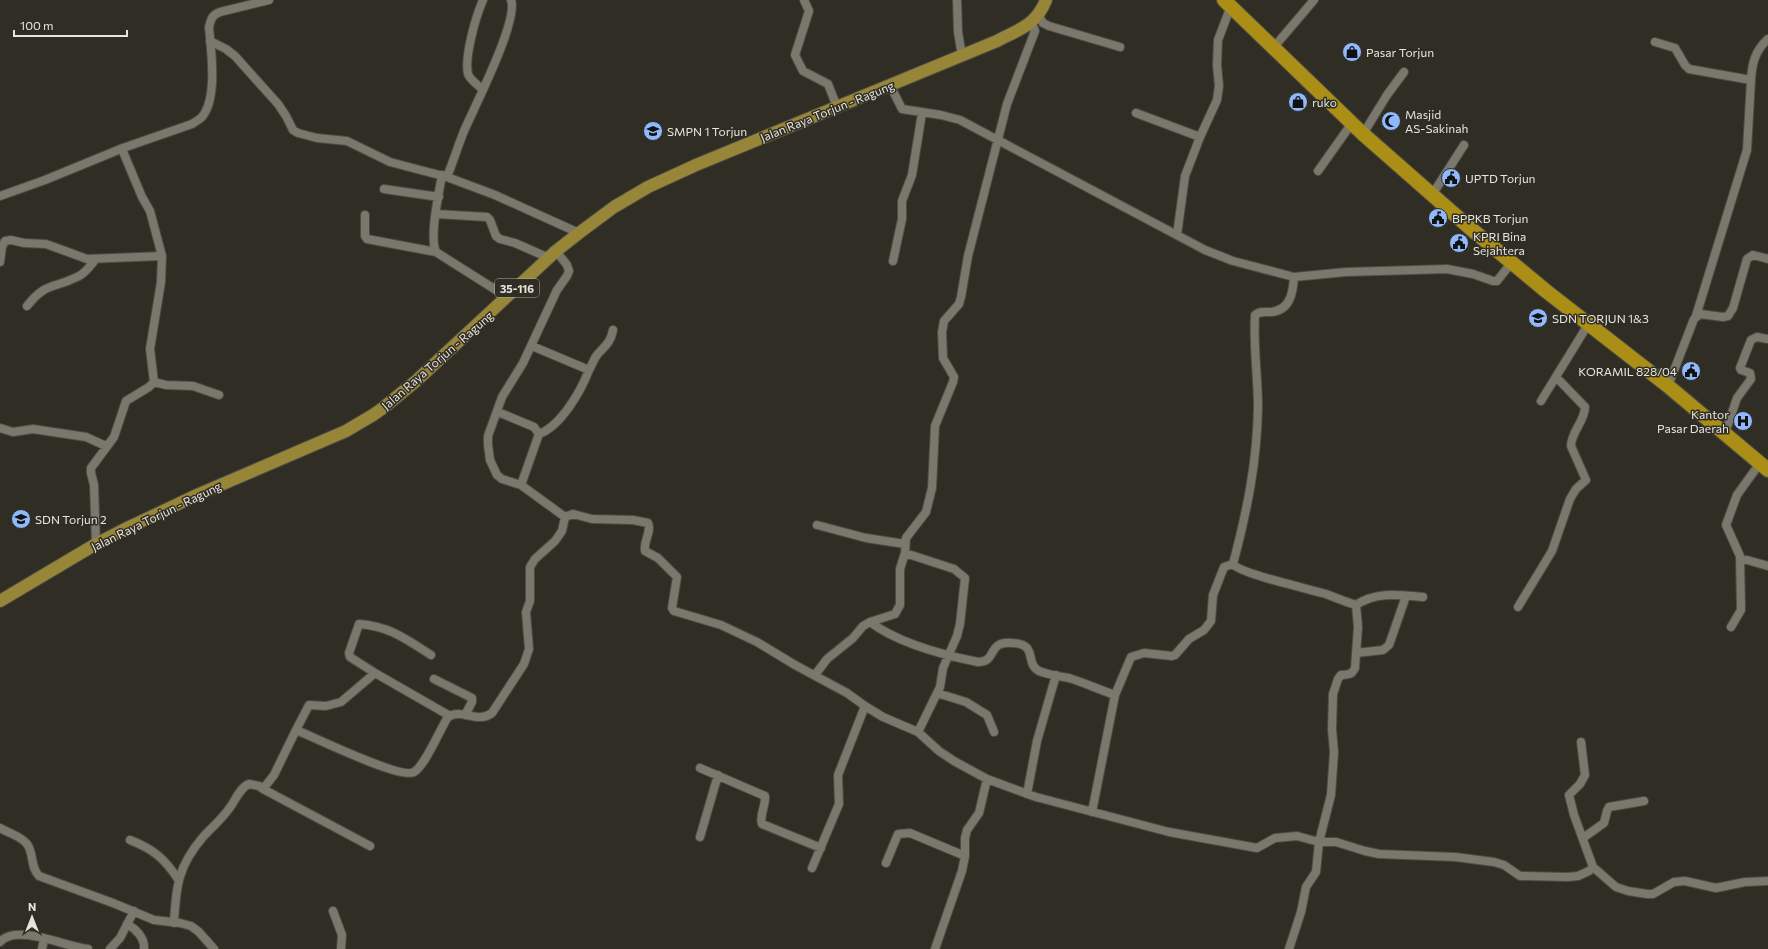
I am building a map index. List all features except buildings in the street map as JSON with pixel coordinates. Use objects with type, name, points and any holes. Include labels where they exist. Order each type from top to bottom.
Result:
[{"type":"highway","points":[[1228,3],[1363,134],[1432,195],[1546,291],[1668,386],[1764,466]]},
{"type":"main road","name":"Jalan Raya Torjun - Ragung","points":[[0,601],[96,544],[197,494],[356,425],[383,408],[578,233],[614,207],[648,187],[696,165],[997,41],[1028,25],[1038,16],[1046,0]]},
{"type":"street","points":[[0,196],[192,124],[201,117],[209,102],[211,87],[209,27],[214,14],[269,0]]},
{"type":"street","points":[[483,0],[477,13],[473,28],[468,67],[468,74],[483,90]]},
{"type":"street","points":[[436,252],[434,246],[436,214],[444,176],[500,52],[513,8],[511,0]]},
{"type":"street","points":[[804,0],[809,11],[795,55],[803,71],[828,84],[837,107]]},
{"type":"street","points":[[957,0],[958,32],[962,56]]},
{"type":"street","points":[[1274,47],[1314,0]]},
{"type":"street","points":[[1177,235],[1185,176],[1200,137],[1217,100],[1219,86],[1217,65],[1218,40],[1228,3]]},
{"type":"street","points":[[1038,16],[1043,23],[1049,26],[1120,47]]},
{"type":"street","points":[[815,675],[827,659],[853,638],[863,626],[870,622],[890,616],[897,610],[901,595],[900,569],[905,554],[906,538],[926,512],[932,488],[935,426],[954,377],[942,358],[942,332],[944,321],[962,297],[968,256],[1007,104],[1035,31],[1034,28],[1028,25]]},
{"type":"street","points":[[1668,386],[1696,316],[1747,150],[1751,80],[1754,58],[1761,46],[1768,39]]},
{"type":"street","points":[[210,41],[226,49],[235,56],[278,104],[293,130],[298,134],[347,141],[390,162],[444,176],[494,195],[578,233]]},
{"type":"street","points":[[1655,42],[1675,48],[1689,69],[1751,80]]},
{"type":"street","points":[[1363,134],[1387,95],[1404,72]]},
{"type":"street","points":[[890,85],[902,109],[941,115],[960,120],[1205,250],[1233,260],[1294,276],[1346,272],[1447,268],[1473,274],[1492,281],[1497,281],[1512,262]]},
{"type":"street","points":[[893,261],[902,219],[902,202],[912,175],[922,113]]},
{"type":"street","points":[[1136,113],[1200,137]]},
{"type":"street","points":[[1318,171],[1352,123]]},
{"type":"street","points":[[1432,195],[1464,145]]},
{"type":"street","points":[[96,544],[94,485],[91,468],[114,437],[126,401],[150,388],[154,382],[150,349],[161,282],[162,256],[150,211],[142,197],[123,151]]},
{"type":"street","points":[[384,189],[439,197]]},
{"type":"street","points":[[436,214],[487,218],[490,220],[496,236],[500,239],[553,254],[567,265],[569,271],[547,312],[532,346],[502,397],[498,412],[488,436],[490,460],[497,475],[502,479],[521,485],[565,517]]},
{"type":"street","points":[[365,215],[365,236],[367,239],[436,252],[507,297]]},
{"type":"street","points":[[0,262],[3,244],[5,241],[11,240],[24,243],[46,244],[78,257],[95,260],[162,256]]},
{"type":"street","points":[[1696,316],[1705,314],[1723,317],[1728,316],[1733,308],[1747,259],[1753,255],[1768,259]]},
{"type":"street","points":[[27,306],[36,295],[45,288],[83,274],[95,260]]},
{"type":"street","points":[[1232,564],[1248,504],[1256,448],[1258,406],[1255,315],[1259,312],[1279,311],[1288,304],[1292,296],[1294,276]]},
{"type":"street","points":[[1541,401],[1589,323]]},
{"type":"street","points":[[521,485],[539,434],[551,428],[568,408],[584,382],[596,356],[611,339],[613,330]]},
{"type":"street","points":[[1725,433],[1737,398],[1751,379],[1750,373],[1741,370],[1740,368],[1751,340],[1757,336],[1768,339]]},
{"type":"street","points":[[532,346],[589,370]]},
{"type":"street","points":[[1518,607],[1552,551],[1570,499],[1576,489],[1586,480],[1571,446],[1571,440],[1585,412],[1585,407],[1556,377]]},
{"type":"street","points":[[154,382],[166,385],[193,386],[219,395]]},
{"type":"street","points":[[498,412],[534,427],[539,434]]},
{"type":"street","points":[[0,428],[13,432],[32,429],[86,437],[106,446]]},
{"type":"street","points":[[1731,627],[1741,610],[1740,556],[1726,525],[1737,495],[1764,466]]},
{"type":"street","points":[[565,517],[573,514],[592,519],[633,520],[648,523],[650,529],[645,540],[645,551],[658,558],[677,575],[672,608],[674,612],[721,625],[757,642],[847,694],[883,717],[918,732],[939,751],[987,779],[1027,794],[1169,832],[1257,848],[1275,838],[1284,836],[1304,837],[1319,842],[1336,842],[1379,854],[1455,857],[1494,862],[1504,865],[1520,876],[1578,876],[1589,871],[1593,867]]},
{"type":"street","points":[[296,730],[372,763],[408,773],[416,770],[423,761],[443,724],[450,716],[458,714],[482,718],[487,717],[492,713],[524,664],[529,649],[526,612],[530,601],[530,567],[535,559],[556,541],[562,531],[565,517]]},
{"type":"street","points":[[816,525],[866,538],[905,544]]},
{"type":"street","points":[[905,554],[954,569],[965,578],[960,624],[957,636],[948,654],[937,693],[918,732]]},
{"type":"street","points":[[1740,560],[1747,560],[1768,566]]},
{"type":"street","points":[[1232,564],[1237,568],[1254,574],[1321,593],[1356,605],[1376,595],[1384,594],[1423,597]]},
{"type":"street","points":[[1092,812],[1115,695],[1131,657],[1144,653],[1175,655],[1189,639],[1207,627],[1211,622],[1213,595],[1220,574],[1224,567],[1232,564]]},
{"type":"street","points":[[1356,653],[1383,650],[1389,645],[1406,596]]},
{"type":"street","points":[[1287,948],[1301,912],[1306,887],[1316,872],[1319,842],[1331,795],[1334,752],[1332,729],[1333,694],[1338,679],[1341,675],[1349,675],[1353,673],[1358,627],[1356,605]]},
{"type":"street","points":[[870,622],[883,632],[948,654],[982,662],[986,661],[990,657],[995,647],[998,645],[1003,643],[1018,643],[1024,645],[1030,651],[1031,661],[1035,668],[1039,671],[1070,678],[1115,695]]},
{"type":"street","points":[[431,655],[402,637],[380,626],[359,624],[349,653],[350,657],[375,673],[450,716]]},
{"type":"street","points":[[263,789],[274,775],[309,705],[326,706],[341,702],[375,673]]},
{"type":"street","points":[[1027,794],[1037,741],[1056,675]]},
{"type":"street","points":[[434,679],[472,698],[472,702],[465,715]]},
{"type":"street","points":[[937,693],[966,702],[987,715],[994,732]]},
{"type":"street","points":[[812,868],[839,804],[838,775],[864,706]]},
{"type":"street","points":[[1581,742],[1584,775],[1580,784],[1569,795],[1574,815],[1593,867],[1616,887],[1628,891],[1653,894],[1674,882],[1685,881],[1716,888],[1746,882],[1768,881]]},
{"type":"street","points":[[700,768],[765,796],[766,802],[760,819],[762,824],[821,848]]},
{"type":"street","points":[[700,837],[718,775]]},
{"type":"street","points":[[935,949],[962,871],[965,856],[965,838],[970,824],[976,820],[979,813],[987,779]]},
{"type":"street","points":[[174,922],[176,886],[188,858],[249,784],[259,786],[370,846]]},
{"type":"street","points":[[1583,838],[1604,823],[1607,811],[1610,807],[1644,801]]},
{"type":"street","points":[[0,828],[26,842],[38,876],[134,911],[154,920],[186,924],[195,928],[214,949]]},
{"type":"street","points":[[886,863],[898,834],[902,833],[910,833],[965,856]]},
{"type":"street","points":[[130,840],[153,851],[169,865],[178,879]]},
{"type":"street","points":[[110,949],[120,938],[134,911]]},
{"type":"street","points":[[333,911],[342,935],[341,949]]},
{"type":"street","points":[[127,924],[136,930],[144,944],[144,949]]},
{"type":"street","points":[[0,942],[5,937],[11,935],[24,935],[88,949]]},
{"type":"street","points":[[42,949],[44,939]]},
{"type":"place","name":"Pasar Torjun","points":[[1352,52]]},
{"type":"place","name":"ruko","points":[[1298,102]]},
{"type":"place","name":"Masjid AS-Sakinah","points":[[1391,121]]},
{"type":"place","name":"SMPN 1 Torjun","points":[[653,131]]},
{"type":"place","name":"UPTD Torjun","points":[[1451,178]]},
{"type":"place","name":"BPPKB Torjun","points":[[1438,218]]},
{"type":"place","name":"KPRI Bina Sejahtera","points":[[1459,243]]},
{"type":"place","name":"SDN TORJUN 1&3","points":[[1538,318]]},
{"type":"place","name":"KORAMIL 828/04","points":[[1691,371]]},
{"type":"place","name":"Kantor Pasar Daerah","points":[[1743,421]]},
{"type":"place","name":"SDN Torjun 2","points":[[21,519]]}]
